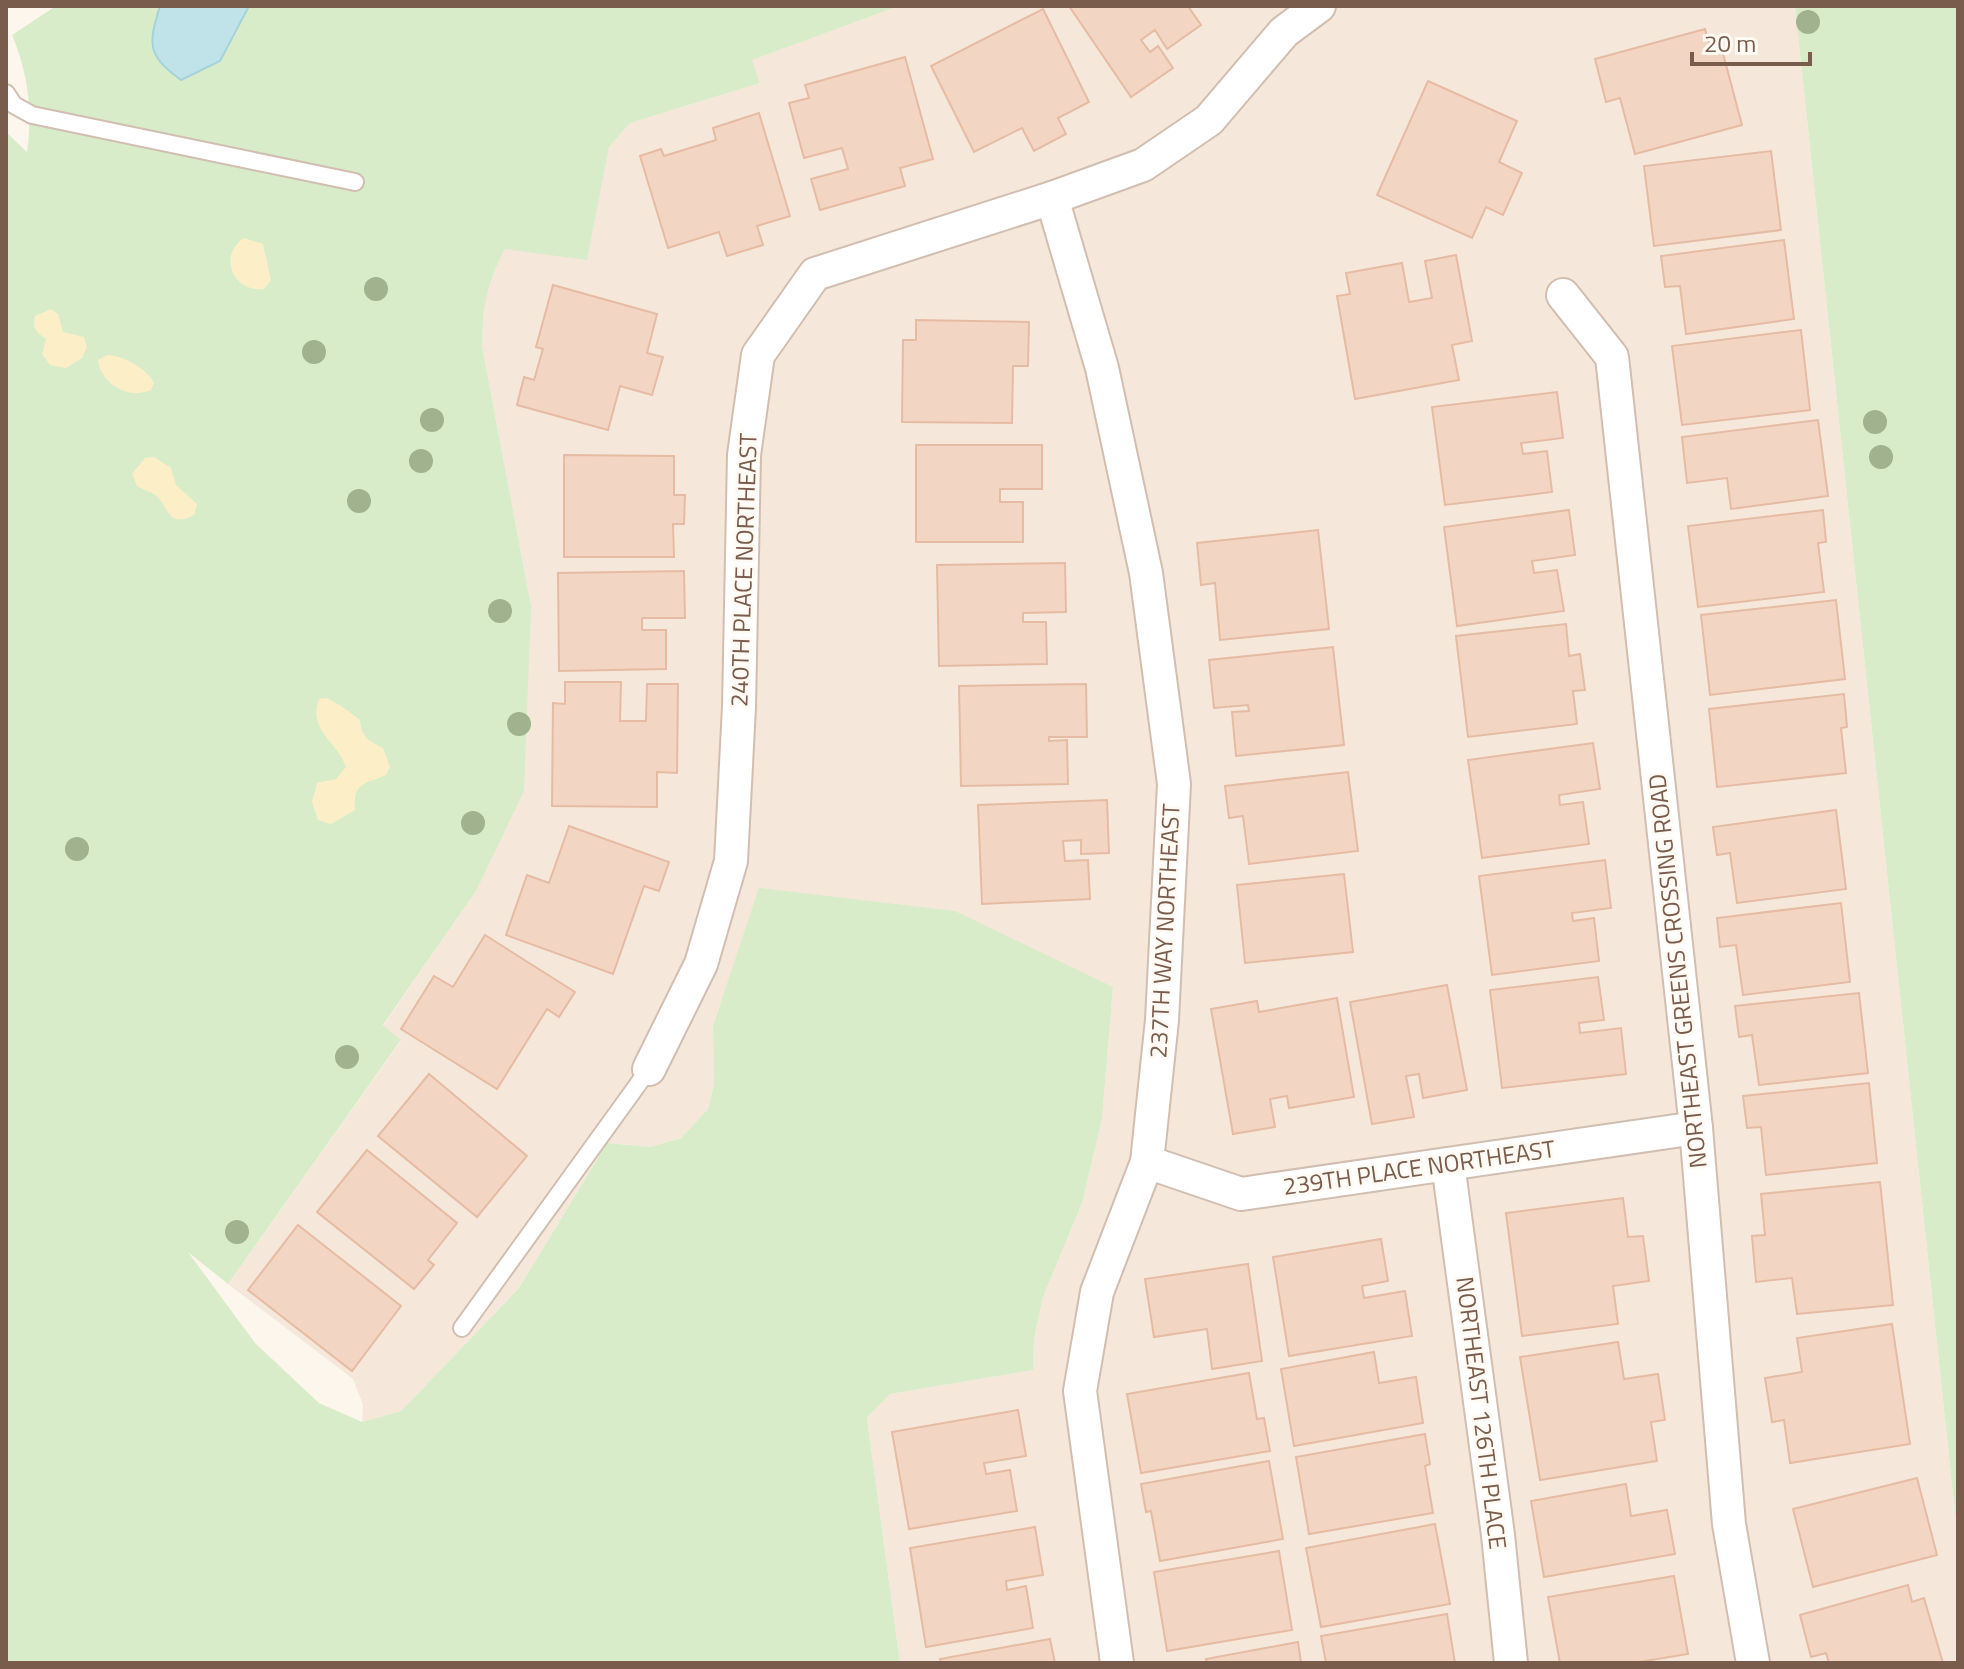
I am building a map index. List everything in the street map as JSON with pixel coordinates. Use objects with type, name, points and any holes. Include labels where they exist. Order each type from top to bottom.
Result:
[{"type":"street","name":"240TH PLACE NORTHEAST","points":[[649,1069],[701,964],[731,861],[739,707],[744,455],[758,355],[815,274],[1052,198],[1143,165],[1209,120],[1284,32],[1319,6]]},
{"type":"street","name":"237TH WAY NORTHEAST","points":[[1052,198],[1102,368],[1146,573],[1174,784],[1162,1020],[1147,1162],[1097,1292],[1080,1391],[1117,1663]]},
{"type":"street","name":"NORTHEAST GREENS CROSSING ROAD","points":[[1563,295],[1612,357],[1696,1128],[1729,1524],[1753,1663]]},
{"type":"street","name":"239TH PLACE NORTHEAST","points":[[1147,1162],[1241,1194],[1696,1128]]},
{"type":"street","name":"NORTHEAST 126TH PLACE","points":[[1448,1164],[1498,1535],[1511,1663]]},
{"type":"lane","points":[[6,93],[14,105],[32,115],[355,182]]},
{"type":"lane","points":[[462,1328],[649,1069]]},
{"type":"shaded area","points":[[899,6],[1795,6],[1958,1541],[1958,1663],[900,1663],[867,1418],[890,1394],[1033,1370],[1034,1339],[1043,1297],[1082,1203],[1102,1119],[1113,987],[730,977],[713,1026],[714,1085],[708,1109],[681,1138],[650,1147],[607,1143],[519,1288],[401,1411],[362,1422],[363,1405],[353,1379],[228,1284],[401,1041],[383,1026],[476,891],[531,606],[482,346],[482,308],[489,277],[505,248],[603,169],[609,147],[630,123],[760,83],[751,60]]},
{"type":"green space","points":[[56,6],[899,6],[752,60],[760,83],[630,123],[609,147],[587,260],[505,249],[487,296],[482,346],[531,606],[524,791],[476,891],[383,1025],[401,1040],[228,1284],[188,1252],[255,1343],[319,1403],[362,1422],[401,1411],[519,1288],[607,1143],[650,1147],[681,1138],[708,1109],[714,1085],[713,1026],[759,888],[955,911],[1113,987],[1102,1119],[1082,1203],[1043,1297],[1034,1339],[1033,1370],[890,1394],[867,1418],[900,1663],[6,1663],[6,132],[27,152],[28,92],[12,35]]},
{"type":"green space","points":[[1795,6],[1958,6],[1958,1541]]},
{"type":"sand","points":[[244,238],[263,244],[271,280],[264,289],[244,285],[232,271],[232,253]]},
{"type":"sand","points":[[51,309],[58,314],[63,332],[84,337],[87,347],[82,358],[66,368],[50,365],[42,354],[46,339],[35,327],[35,316]]},
{"type":"sand","points":[[107,355],[120,357],[140,368],[154,383],[151,390],[133,393],[110,383],[98,360]]},
{"type":"sand","points":[[154,457],[171,468],[176,485],[197,504],[194,515],[185,519],[173,518],[159,498],[137,486],[132,474],[145,458]]},
{"type":"sand","points":[[326,698],[360,720],[364,734],[383,748],[390,767],[386,775],[358,789],[355,810],[331,824],[318,820],[312,802],[317,783],[336,779],[346,767],[317,719],[319,699]]},
{"type":"water","points":[[160,6],[249,6],[220,61],[181,80],[162,63],[153,48],[153,30]]},
{"type":"building","points":[[1069,6],[1188,6],[1201,25],[1167,49],[1155,30],[1141,40],[1150,52],[1158,46],[1173,68],[1131,97]]},
{"type":"building","points":[[1043,9],[1089,102],[1058,118],[1066,134],[1034,151],[1022,128],[974,152],[931,66]]},
{"type":"building","points":[[1705,29],[1711,49],[1721,46],[1742,125],[1635,154],[1620,98],[1606,102],[1595,59]]},
{"type":"building","points":[[905,57],[933,159],[900,168],[905,186],[820,210],[811,179],[848,169],[842,148],[804,158],[789,103],[809,98],[805,85]]},
{"type":"building","points":[[1428,81],[1517,121],[1499,162],[1522,173],[1503,215],[1486,207],[1472,238],[1377,195]]},
{"type":"building","points":[[759,113],[790,216],[757,226],[763,245],[727,256],[719,232],[668,248],[640,156],[661,149],[664,156],[716,140],[713,128]]},
{"type":"building","points":[[1771,151],[1781,230],[1654,246],[1644,166]]},
{"type":"building","points":[[1784,240],[1794,319],[1686,334],[1680,286],[1665,287],[1661,256]]},
{"type":"building","points":[[1456,255],[1472,341],[1452,345],[1459,380],[1355,399],[1337,296],[1350,294],[1346,273],[1402,263],[1409,302],[1432,298],[1425,261]]},
{"type":"building","points":[[553,285],[657,314],[647,353],[663,357],[652,395],[620,386],[608,430],[517,405],[524,377],[534,380],[543,349],[536,347]]},
{"type":"building","points":[[916,320],[1029,322],[1028,366],[1013,366],[1012,423],[902,422],[903,340],[916,340]]},
{"type":"building","points":[[1801,330],[1810,410],[1682,425],[1672,346]]},
{"type":"building","points":[[1557,392],[1563,438],[1521,443],[1523,454],[1547,451],[1552,492],[1445,505],[1432,407]]},
{"type":"building","points":[[1818,420],[1828,496],[1731,509],[1727,478],[1687,483],[1682,437]]},
{"type":"building","points":[[916,445],[1042,445],[1042,489],[1000,489],[1000,502],[1023,502],[1023,542],[916,542]]},
{"type":"building","points":[[564,455],[674,456],[674,495],[685,495],[684,524],[673,524],[674,557],[564,557]]},
{"type":"building","points":[[1569,510],[1575,555],[1532,561],[1534,573],[1557,570],[1564,611],[1457,626],[1444,527]]},
{"type":"building","points":[[1823,510],[1826,542],[1818,543],[1824,592],[1698,607],[1688,526]]},
{"type":"building","points":[[1318,530],[1329,629],[1220,640],[1215,583],[1201,585],[1197,543]]},
{"type":"building","points":[[1065,563],[1066,612],[1023,613],[1023,622],[1046,622],[1047,664],[939,666],[937,565]]},
{"type":"building","points":[[684,571],[685,618],[642,618],[642,630],[666,630],[666,669],[559,671],[558,573]]},
{"type":"building","points":[[1836,600],[1845,679],[1710,695],[1701,615]]},
{"type":"building","points":[[1566,624],[1569,656],[1580,654],[1585,690],[1573,691],[1577,724],[1468,737],[1456,636]]},
{"type":"building","points":[[1333,647],[1344,745],[1236,756],[1232,712],[1249,711],[1248,705],[1214,708],[1209,660]]},
{"type":"building","points":[[565,682],[621,682],[620,721],[646,721],[647,684],[678,684],[677,773],[657,772],[657,807],[552,806],[553,703],[565,704]]},
{"type":"building","points":[[1086,684],[1087,737],[1049,737],[1049,741],[1067,740],[1068,784],[961,786],[959,686]]},
{"type":"building","points":[[1844,694],[1847,727],[1841,728],[1846,773],[1717,787],[1709,709]]},
{"type":"building","points":[[1593,743],[1600,789],[1559,795],[1560,805],[1583,802],[1589,844],[1482,858],[1468,760]]},
{"type":"building","points":[[1348,772],[1358,851],[1249,864],[1243,816],[1229,818],[1225,786]]},
{"type":"building","points":[[1107,800],[1109,853],[1081,854],[1081,840],[1063,841],[1065,861],[1088,860],[1090,899],[982,904],[978,805]]},
{"type":"building","points":[[1836,810],[1846,889],[1737,903],[1730,853],[1717,855],[1713,827]]},
{"type":"building","points":[[569,826],[669,862],[659,891],[644,886],[613,974],[506,935],[527,875],[549,883]]},
{"type":"building","points":[[1605,860],[1611,908],[1572,913],[1573,921],[1594,918],[1599,961],[1492,975],[1479,876]]},
{"type":"building","points":[[1344,874],[1353,952],[1245,963],[1237,885]]},
{"type":"building","points":[[1841,903],[1850,982],[1743,995],[1736,945],[1720,947],[1717,918]]},
{"type":"building","points":[[485,935],[575,992],[559,1017],[547,1009],[497,1089],[401,1029],[434,976],[453,987]]},
{"type":"building","points":[[1598,977],[1604,1020],[1579,1023],[1580,1033],[1621,1028],[1626,1074],[1502,1088],[1490,990]]},
{"type":"building","points":[[1447,985],[1467,1090],[1423,1098],[1419,1074],[1406,1076],[1414,1117],[1372,1124],[1350,1002]]},
{"type":"building","points":[[1859,993],[1868,1073],[1759,1085],[1752,1035],[1739,1037],[1735,1006]]},
{"type":"building","points":[[1337,998],[1354,1097],[1289,1108],[1287,1096],[1270,1099],[1275,1127],[1233,1134],[1211,1009],[1257,1001],[1259,1012]]},
{"type":"building","points":[[429,1074],[527,1156],[477,1217],[378,1136]]},
{"type":"building","points":[[1869,1083],[1877,1163],[1766,1175],[1761,1127],[1747,1128],[1743,1096]]},
{"type":"building","points":[[367,1150],[457,1223],[428,1260],[434,1265],[414,1289],[317,1212]]},
{"type":"building","points":[[1880,1182],[1893,1305],[1797,1314],[1792,1278],[1756,1282],[1752,1236],[1765,1235],[1761,1194]]},
{"type":"building","points":[[1623,1198],[1628,1237],[1643,1236],[1649,1281],[1613,1286],[1618,1324],[1522,1336],[1506,1213]]},
{"type":"building","points":[[298,1225],[401,1306],[352,1371],[248,1290]]},
{"type":"building","points":[[1381,1239],[1388,1281],[1362,1286],[1364,1298],[1405,1291],[1412,1336],[1289,1356],[1273,1257]]},
{"type":"building","points":[[1248,1264],[1262,1361],[1212,1369],[1207,1329],[1154,1337],[1145,1279]]},
{"type":"building","points":[[1892,1324],[1910,1444],[1790,1463],[1784,1420],[1772,1422],[1765,1378],[1802,1372],[1797,1338]]},
{"type":"building","points":[[1618,1342],[1624,1379],[1658,1374],[1665,1420],[1651,1422],[1657,1461],[1540,1480],[1520,1357]]},
{"type":"building","points":[[1374,1352],[1379,1383],[1416,1377],[1423,1423],[1294,1446],[1281,1369]]},
{"type":"building","points":[[1249,1373],[1257,1419],[1264,1418],[1270,1451],[1141,1473],[1127,1394]]},
{"type":"building","points":[[1018,1410],[1026,1456],[984,1463],[986,1474],[1010,1470],[1017,1511],[909,1529],[892,1432]]},
{"type":"building","points":[[1425,1434],[1430,1464],[1425,1466],[1433,1513],[1309,1534],[1296,1457]]},
{"type":"building","points":[[1269,1461],[1283,1539],[1160,1561],[1151,1511],[1146,1512],[1141,1484]]},
{"type":"building","points":[[1917,1478],[1937,1555],[1813,1587],[1793,1509]]},
{"type":"building","points":[[1626,1484],[1631,1516],[1667,1510],[1675,1554],[1544,1577],[1531,1501]]},
{"type":"building","points":[[1435,1524],[1450,1604],[1321,1627],[1306,1548]]},
{"type":"building","points":[[1035,1527],[1043,1575],[1006,1581],[1007,1590],[1026,1586],[1033,1628],[926,1647],[910,1548]]},
{"type":"building","points":[[1279,1551],[1292,1630],[1167,1651],[1154,1572]]},
{"type":"building","points":[[1674,1576],[1688,1654],[1633,1663],[1560,1663],[1548,1597]]},
{"type":"building","points":[[1908,1585],[1912,1602],[1924,1598],[1943,1663],[1829,1663],[1826,1653],[1811,1657],[1800,1615]]},
{"type":"building","points":[[1447,1614],[1455,1663],[1326,1663],[1321,1636]]},
{"type":"building","points":[[1050,1639],[1055,1663],[941,1663],[940,1659]]},
{"type":"building","points":[[1298,1642],[1301,1663],[1207,1663],[1206,1659]]}]
